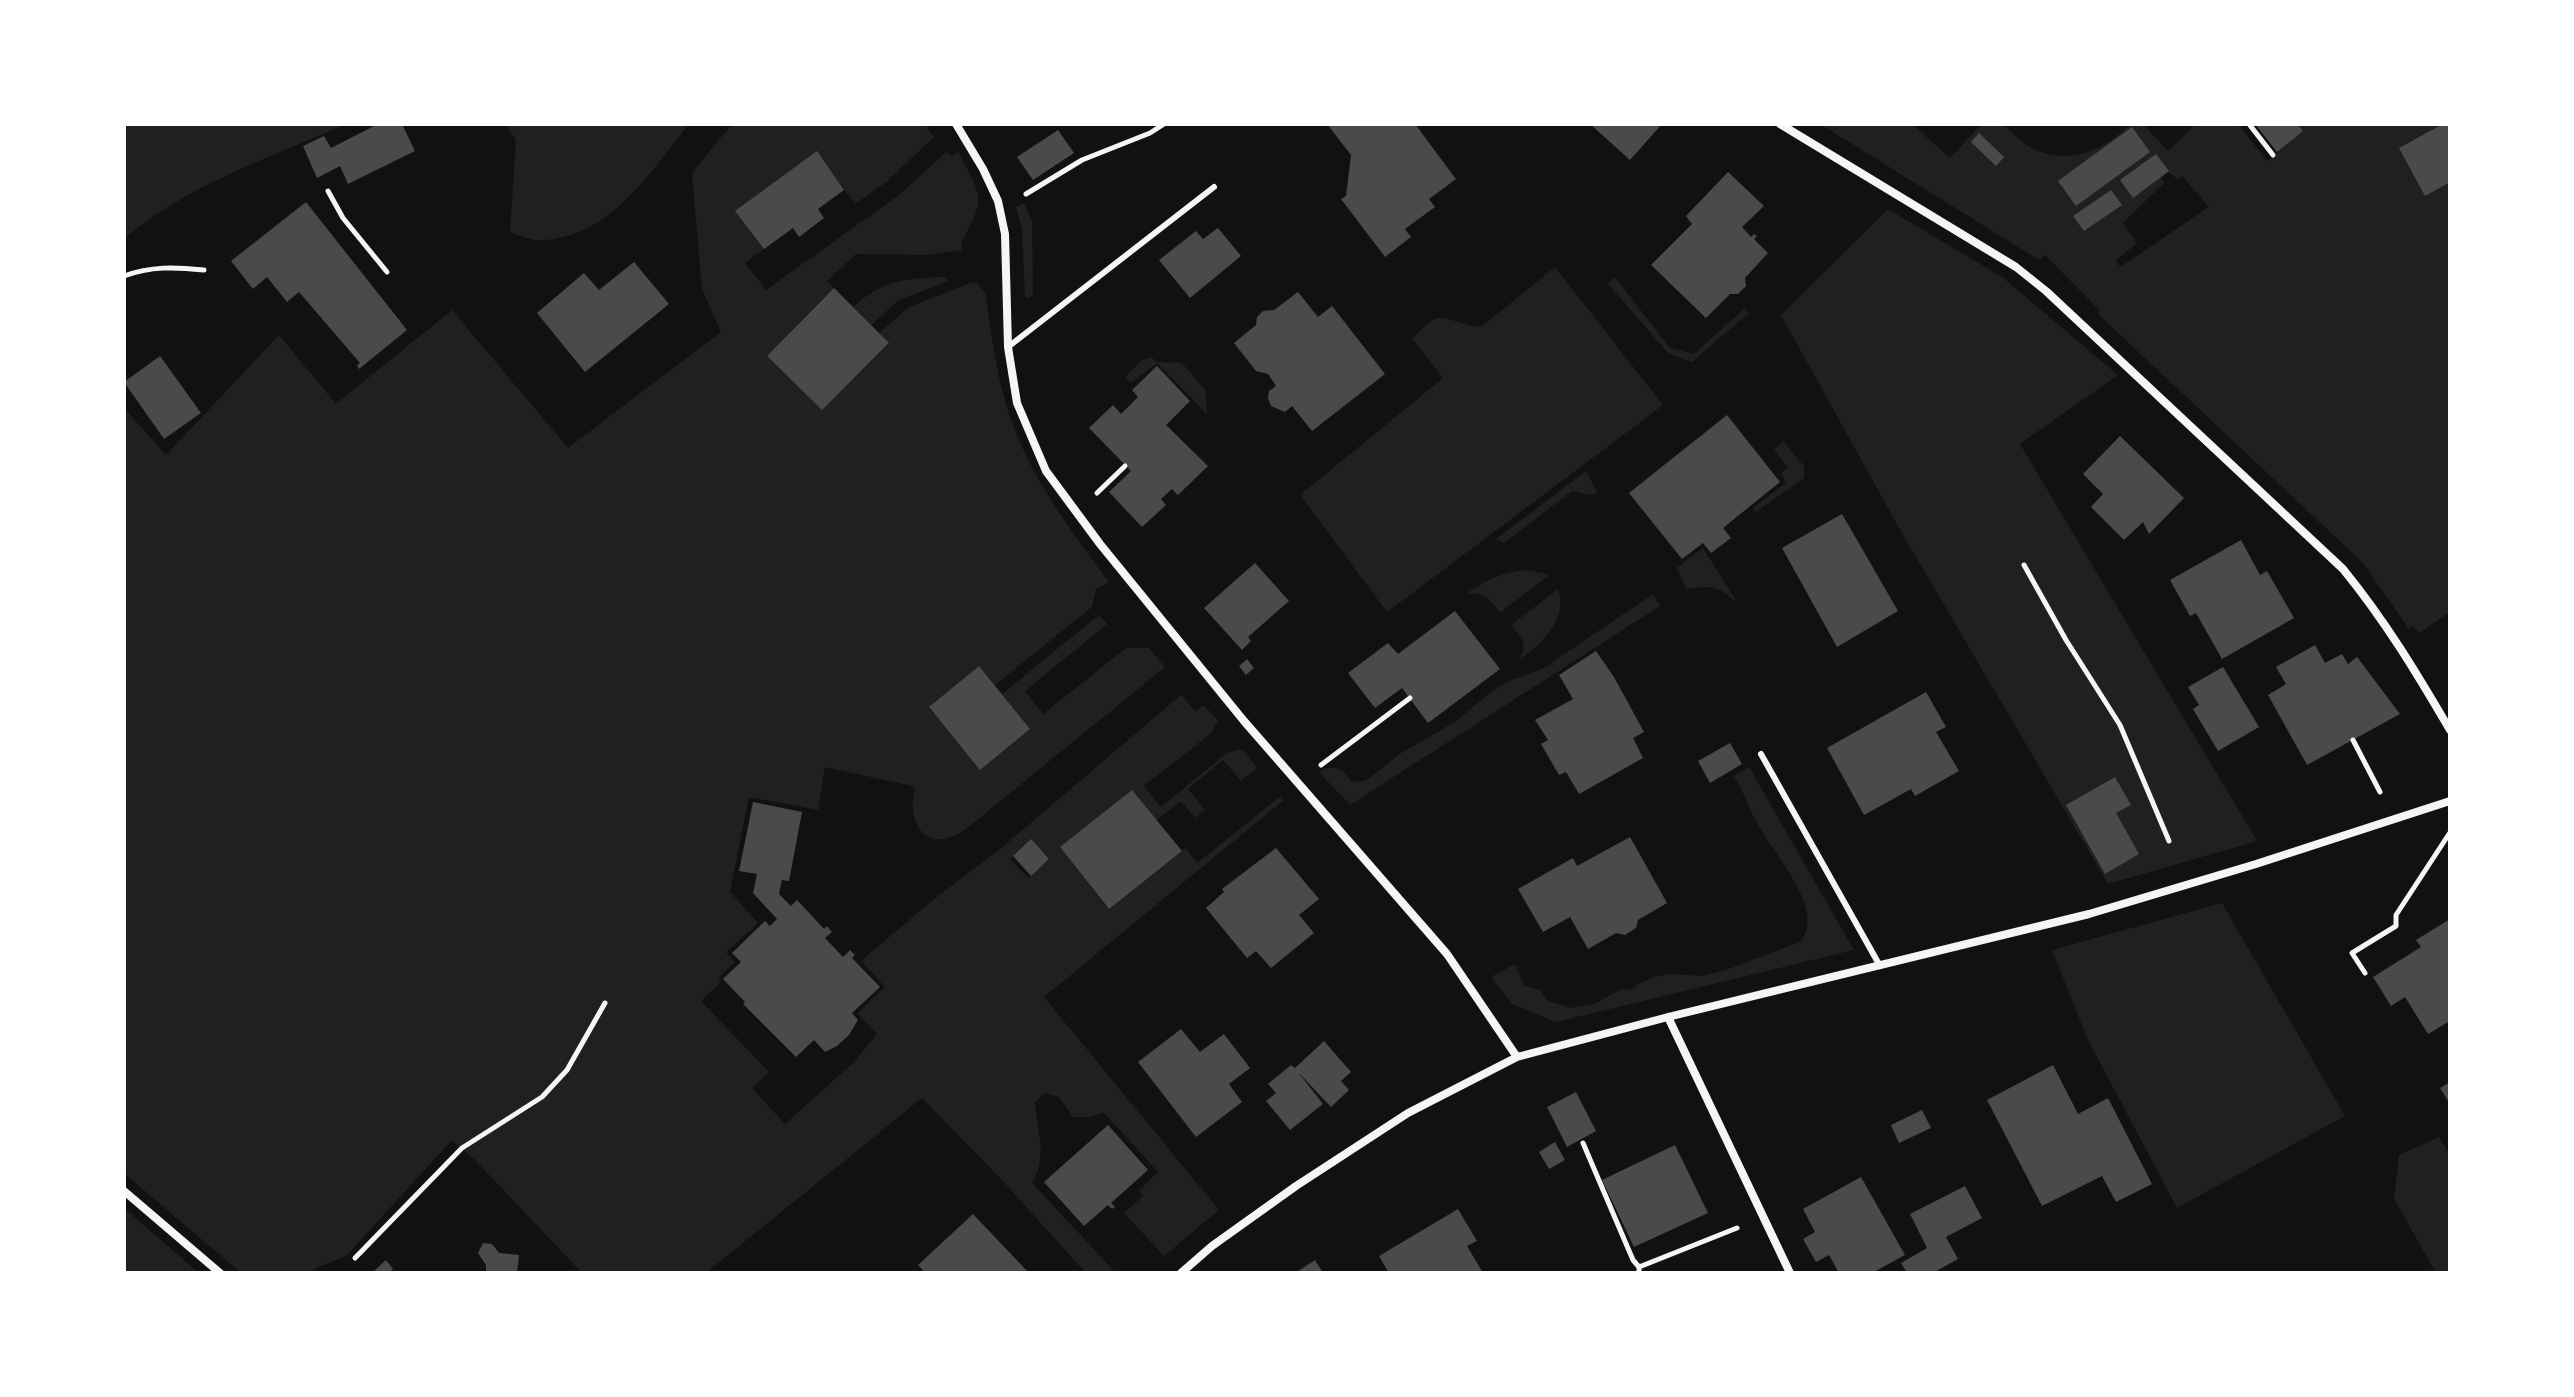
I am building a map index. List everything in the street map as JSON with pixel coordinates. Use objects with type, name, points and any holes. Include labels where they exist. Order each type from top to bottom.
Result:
[{"type":"street","points":[[956,124],[998,201],[1005,234],[1008,347],[1017,403],[1046,471],[1100,544],[1244,721],[1447,954],[1517,1057]]},
{"type":"street","points":[[1780,124],[2016,267],[2046,291],[2343,569],[2375,607],[2403,648],[2450,730]]},
{"type":"street","points":[[1181,1273],[1212,1246],[1296,1186],[1408,1113],[1517,1057],[2103,910],[2245,868],[2450,801]]},
{"type":"street","points":[[1668,1017],[1790,1273]]},
{"type":"street","points":[[124,1191],[220,1273]]},
{"type":"lane","points":[[1008,347],[1214,187]]},
{"type":"lane","points":[[1761,754],[1880,966]]},
{"type":"path","points":[[1022,197],[1082,160],[1150,133],[1164,124]]},
{"type":"path","points":[[2249,124],[2273,155]]},
{"type":"path","points":[[328,191],[343,218],[387,272]]},
{"type":"path","points":[[124,276],[147,268],[204,270]]},
{"type":"path","points":[[1088,502],[1125,466]]},
{"type":"path","points":[[2024,565],[2066,640],[2120,725],[2169,841]]},
{"type":"path","points":[[1316,768],[1410,698]]},
{"type":"path","points":[[2353,740],[2380,794]]},
{"type":"path","points":[[2365,973],[2352,953],[2396,926],[2396,915],[2450,833]]},
{"type":"path","points":[[355,1258],[462,1148],[542,1097],[567,1070],[605,1003]]},
{"type":"path","points":[[1583,1143],[1639,1270],[1741,1226]]},
{"type":"shaded area","points":[[124,124],[346,124],[202,188],[124,239]]},
{"type":"shaded area","points":[[505,124],[689,124],[643,181],[608,215],[588,228],[566,236],[537,240],[510,233],[516,140]]},
{"type":"shaded area","points":[[732,124],[927,124],[934,137],[886,182],[855,204],[817,152],[736,211],[764,249],[745,263],[766,290],[899,195],[946,152],[952,157],[958,151],[978,197],[975,215],[961,243],[962,250],[926,255],[856,254],[827,281],[834,288],[767,356],[822,410],[889,344],[879,333],[909,307],[975,282],[985,292],[996,359],[1013,425],[1055,507],[1109,582],[1096,589],[1092,607],[995,685],[979,666],[929,708],[981,769],[1030,729],[1002,694],[1099,615],[1107,624],[1025,691],[1043,714],[1126,648],[1149,648],[1165,667],[966,829],[950,837],[937,839],[922,832],[914,817],[915,789],[912,786],[825,767],[818,810],[749,797],[730,892],[758,923],[726,952],[735,962],[718,978],[721,982],[701,1001],[769,1072],[752,1088],[785,1124],[853,1063],[877,1034],[857,1013],[885,987],[861,961],[1000,849],[1181,695],[1195,711],[1204,705],[1218,721],[1210,734],[1144,786],[1161,807],[1227,753],[1242,749],[1257,768],[1241,781],[1223,760],[1188,789],[1205,810],[1195,818],[1181,801],[1157,820],[1060,847],[1108,909],[1186,848],[1197,863],[1281,796],[1284,800],[1044,997],[1219,1210],[1164,1256],[1124,1213],[1143,1196],[1139,1190],[1158,1172],[1104,1113],[1073,1117],[1059,1097],[1045,1093],[1035,1102],[1041,1154],[1032,1183],[1116,1273],[1086,1273],[922,1098],[706,1273],[582,1273],[476,1161],[452,1140],[346,1256],[310,1273],[241,1273],[124,1173],[124,408],[166,455],[279,335],[336,404],[452,310],[568,448],[721,332],[702,289],[692,173]],"holes":[[[1031,840],[1049,859],[1028,878],[1010,859]]]},
{"type":"shaded area","points":[[1820,124],[1912,124],[1950,158],[1982,124],[2003,124],[2033,149],[2063,156],[2100,147],[2130,124],[2143,124],[2168,151],[2196,124],[2238,124],[2267,161],[2302,131],[2297,124],[2450,124],[2450,612],[2419,633],[2413,626],[2409,629],[2363,563],[2098,314],[2100,311],[2045,255],[2039,260]],"holes":[[[2169,172],[2178,180],[2182,176],[2209,207],[2120,267],[2116,260],[2137,243],[2123,223],[2164,183],[2161,177]]]},
{"type":"shaded area","points":[[1024,203],[1032,222],[1033,296],[1028,298],[1025,297],[1022,230],[1016,207]]},
{"type":"shaded area","points":[[1888,209],[2002,277],[2118,375],[2020,444],[2257,841],[2108,884],[1899,528],[1781,315]]},
{"type":"shaded area","points":[[1555,267],[1663,405],[1387,612],[1300,495],[1443,378],[1413,339],[1423,328],[1438,318],[1481,327]]},
{"type":"shaded area","points":[[944,277],[949,281],[899,300],[871,325],[853,307],[875,291],[896,282]]},
{"type":"shaded area","points":[[1615,277],[1670,348],[1694,354],[1745,308],[1749,313],[1692,362],[1669,354],[1608,284]]},
{"type":"shaded area","points":[[1151,357],[1157,362],[1182,363],[1205,390],[1207,414],[1157,363],[1131,383],[1125,377],[1142,360]]},
{"type":"shaded area","points":[[1783,441],[1804,466],[1804,478],[1756,512],[1753,508],[1786,483],[1781,473],[1788,468],[1774,450]]},
{"type":"shaded area","points":[[1586,471],[1597,492],[1591,495],[1572,491],[1504,543],[1496,539]]},
{"type":"shaded area","points":[[1703,548],[1738,604],[1715,588],[1686,589],[1677,568]]},
{"type":"shaded area","points":[[1526,570],[1548,576],[1500,613],[1486,597],[1466,594],[1494,578]]},
{"type":"shaded area","points":[[1558,589],[1560,610],[1551,630],[1519,660],[1524,645],[1511,625]]},
{"type":"shaded area","points":[[1653,594],[1660,606],[1350,805],[1319,772],[1332,767],[1351,781],[1367,780],[1401,753],[1455,722],[1487,695],[1509,681],[1544,668]]},
{"type":"shaded area","points":[[1749,767],[1854,950],[1556,1022],[1512,1004],[1491,977],[1515,964],[1524,986],[1540,990],[1548,1001],[1572,1008],[1595,1004],[1621,989],[1631,990],[1654,977],[1671,974],[1702,976],[1800,942],[1807,929],[1802,897],[1763,834],[1734,776]]},
{"type":"shaded area","points":[[2222,903],[2345,1116],[2177,1208],[2088,1040],[2052,950]]},
{"type":"shaded area","points":[[2439,1137],[2450,1155],[2450,1273],[2436,1273],[2394,1199],[2399,1155]]},
{"type":"shaded area","points":[[124,1208],[199,1273],[124,1273]]},
{"type":"building","points":[[378,124],[402,124],[415,151],[348,184],[340,166],[317,178],[303,146],[324,136],[331,148]]},
{"type":"building","points":[[1327,124],[1415,124],[1456,179],[1429,199],[1435,207],[1405,229],[1411,237],[1385,257],[1341,199],[1346,196],[1351,155]]},
{"type":"building","points":[[1590,124],[1662,124],[1630,160]]},
{"type":"building","points":[[2255,124],[2297,124],[2303,131],[2277,152]]},
{"type":"building","points":[[2443,124],[2450,124],[2450,182],[2425,196],[2399,148]]},
{"type":"building","points":[[2132,127],[2150,152],[2076,206],[2058,181]]},
{"type":"building","points":[[1058,130],[1074,153],[1033,180],[1017,157]]},
{"type":"building","points":[[1979,133],[2004,157],[1996,166],[1971,142]]},
{"type":"building","points":[[817,151],[844,190],[818,209],[824,218],[799,237],[793,228],[764,249],[735,211]]},
{"type":"building","points":[[2156,154],[2169,171],[2133,198],[2120,180]]},
{"type":"building","points":[[1728,172],[1764,206],[1742,227],[1751,237],[1754,234],[1757,236],[1754,239],[1768,253],[1745,278],[1746,286],[1738,294],[1730,294],[1706,318],[1651,265],[1692,224],[1686,216]]},
{"type":"building","points":[[2111,190],[2122,205],[2084,231],[2073,216]]},
{"type":"building","points":[[306,202],[407,330],[359,369],[357,365],[360,363],[299,292],[287,302],[267,277],[253,289],[231,261]]},
{"type":"building","points":[[1218,228],[1241,256],[1190,298],[1159,260],[1196,231],[1203,239]]},
{"type":"building","points":[[634,262],[669,304],[585,372],[537,313],[584,273],[599,290]]},
{"type":"building","points":[[834,288],[889,343],[822,410],[767,356]]},
{"type":"building","points":[[1298,292],[1318,317],[1332,306],[1385,374],[1312,431],[1292,406],[1285,412],[1271,406],[1269,391],[1276,386],[1268,374],[1256,371],[1234,343],[1256,325],[1257,317],[1263,311],[1274,310]]},
{"type":"building","points":[[160,356],[201,413],[164,439],[124,382]]},
{"type":"building","points":[[1157,366],[1190,401],[1166,425],[1208,466],[1178,495],[1172,489],[1161,499],[1166,505],[1142,527],[1109,492],[1131,471],[1089,428],[1113,405],[1121,414],[1138,397],[1132,390]]},
{"type":"building","points":[[1727,415],[1780,482],[1723,528],[1731,538],[1711,553],[1703,543],[1682,559],[1629,493]]},
{"type":"building","points":[[2120,436],[2184,498],[2149,534],[2143,522],[2124,540],[2091,507],[2103,494],[2083,474]]},
{"type":"building","points":[[1842,514],[1898,611],[1837,647],[1782,548]]},
{"type":"building","points":[[2241,540],[2260,575],[2267,571],[2294,618],[2222,659],[2196,613],[2190,616],[2170,580]]},
{"type":"building","points":[[1255,563],[1289,601],[1248,637],[1251,641],[1242,650],[1204,608]]},
{"type":"building","points":[[1455,611],[1500,669],[1428,723],[1402,688],[1375,708],[1348,673],[1388,643],[1398,654]]},
{"type":"building","points":[[2315,645],[2325,663],[2342,654],[2348,664],[2357,657],[2400,714],[2307,765],[2268,695],[2286,684],[2276,667]]},
{"type":"building","points":[[1596,651],[1644,732],[1633,738],[1643,758],[1579,794],[1566,772],[1559,775],[1541,744],[1548,740],[1535,720],[1573,699],[1559,675]]},
{"type":"building","points":[[1247,659],[1254,668],[1246,675],[1239,666]]},
{"type":"building","points":[[979,666],[1030,729],[980,770],[929,707]]},
{"type":"building","points":[[2223,667],[2259,727],[2218,751],[2193,709],[2199,705],[2188,687]]},
{"type":"building","points":[[1926,692],[1946,727],[1936,732],[1959,771],[1915,796],[1911,789],[1864,815],[1827,748]]},
{"type":"building","points":[[1730,743],[1742,764],[1710,783],[1698,761]]},
{"type":"building","points":[[2115,777],[2131,805],[2116,813],[2139,854],[2105,874],[2066,805]]},
{"type":"building","points":[[1132,790],[1182,851],[1109,909],[1060,847]]},
{"type":"building","points":[[753,802],[802,812],[789,881],[782,880],[779,894],[791,906],[797,900],[824,929],[827,926],[832,932],[825,938],[843,957],[850,950],[855,955],[852,958],[880,987],[852,1013],[858,1020],[849,1035],[825,1052],[814,1040],[796,1057],[743,1004],[745,1002],[723,979],[741,962],[732,953],[765,921],[770,926],[777,919],[753,893],[757,874],[739,871]]},
{"type":"building","points":[[1630,837],[1667,903],[1638,920],[1636,928],[1625,935],[1616,933],[1588,949],[1570,917],[1543,932],[1518,889],[1573,858],[1577,866]]},
{"type":"building","points":[[1031,839],[1049,859],[1031,876],[1013,856]]},
{"type":"building","points":[[1276,848],[1319,899],[1299,915],[1314,933],[1271,968],[1256,951],[1247,958],[1206,908],[1224,892],[1222,889]]},
{"type":"building","points":[[2450,919],[2450,1021],[2428,1034],[2405,997],[2391,1006],[2373,977],[2421,947],[2416,940]]},
{"type":"building","points":[[1181,1029],[1200,1052],[1224,1034],[1250,1068],[1229,1084],[1242,1102],[1196,1137],[1138,1062]]},
{"type":"building","points":[[1324,1041],[1351,1072],[1341,1081],[1349,1090],[1331,1107],[1298,1072],[1323,1104],[1290,1130],[1266,1101],[1276,1093],[1268,1084],[1291,1065],[1295,1068]]},
{"type":"building","points":[[2053,1065],[2078,1114],[2108,1098],[2152,1184],[2116,1202],[2102,1176],[2042,1206],[1987,1100]]},
{"type":"building","points":[[2450,1082],[2450,1104],[2440,1088]]},
{"type":"building","points":[[1576,1092],[1596,1131],[1567,1147],[1547,1107]]},
{"type":"building","points":[[1922,1110],[1931,1128],[1899,1143],[1891,1125]]},
{"type":"building","points":[[1108,1125],[1148,1170],[1111,1203],[1115,1207],[1112,1209],[1108,1205],[1084,1226],[1044,1182]]},
{"type":"building","points":[[1555,1142],[1565,1160],[1549,1169],[1539,1152]]},
{"type":"building","points":[[1675,1145],[1708,1213],[1634,1247],[1602,1180]]},
{"type":"building","points":[[1861,1177],[1905,1255],[1872,1273],[1839,1273],[1829,1255],[1816,1262],[1803,1239],[1815,1232],[1803,1209]]},
{"type":"building","points":[[1965,1186],[1982,1218],[1946,1237],[1958,1259],[1933,1273],[1907,1273],[1901,1263],[1927,1248],[1910,1214]]},
{"type":"building","points":[[1458,1209],[1477,1241],[1467,1246],[1483,1273],[1389,1273],[1379,1256]]},
{"type":"building","points":[[973,1214],[1029,1273],[925,1273],[918,1265]]},
{"type":"building","points":[[483,1243],[492,1244],[499,1253],[519,1255],[517,1273],[486,1273],[486,1265],[478,1253]]},
{"type":"building","points":[[386,1260],[393,1269],[389,1273],[372,1273]]},
{"type":"building","points":[[1315,1260],[1323,1273],[1295,1273]]}]
